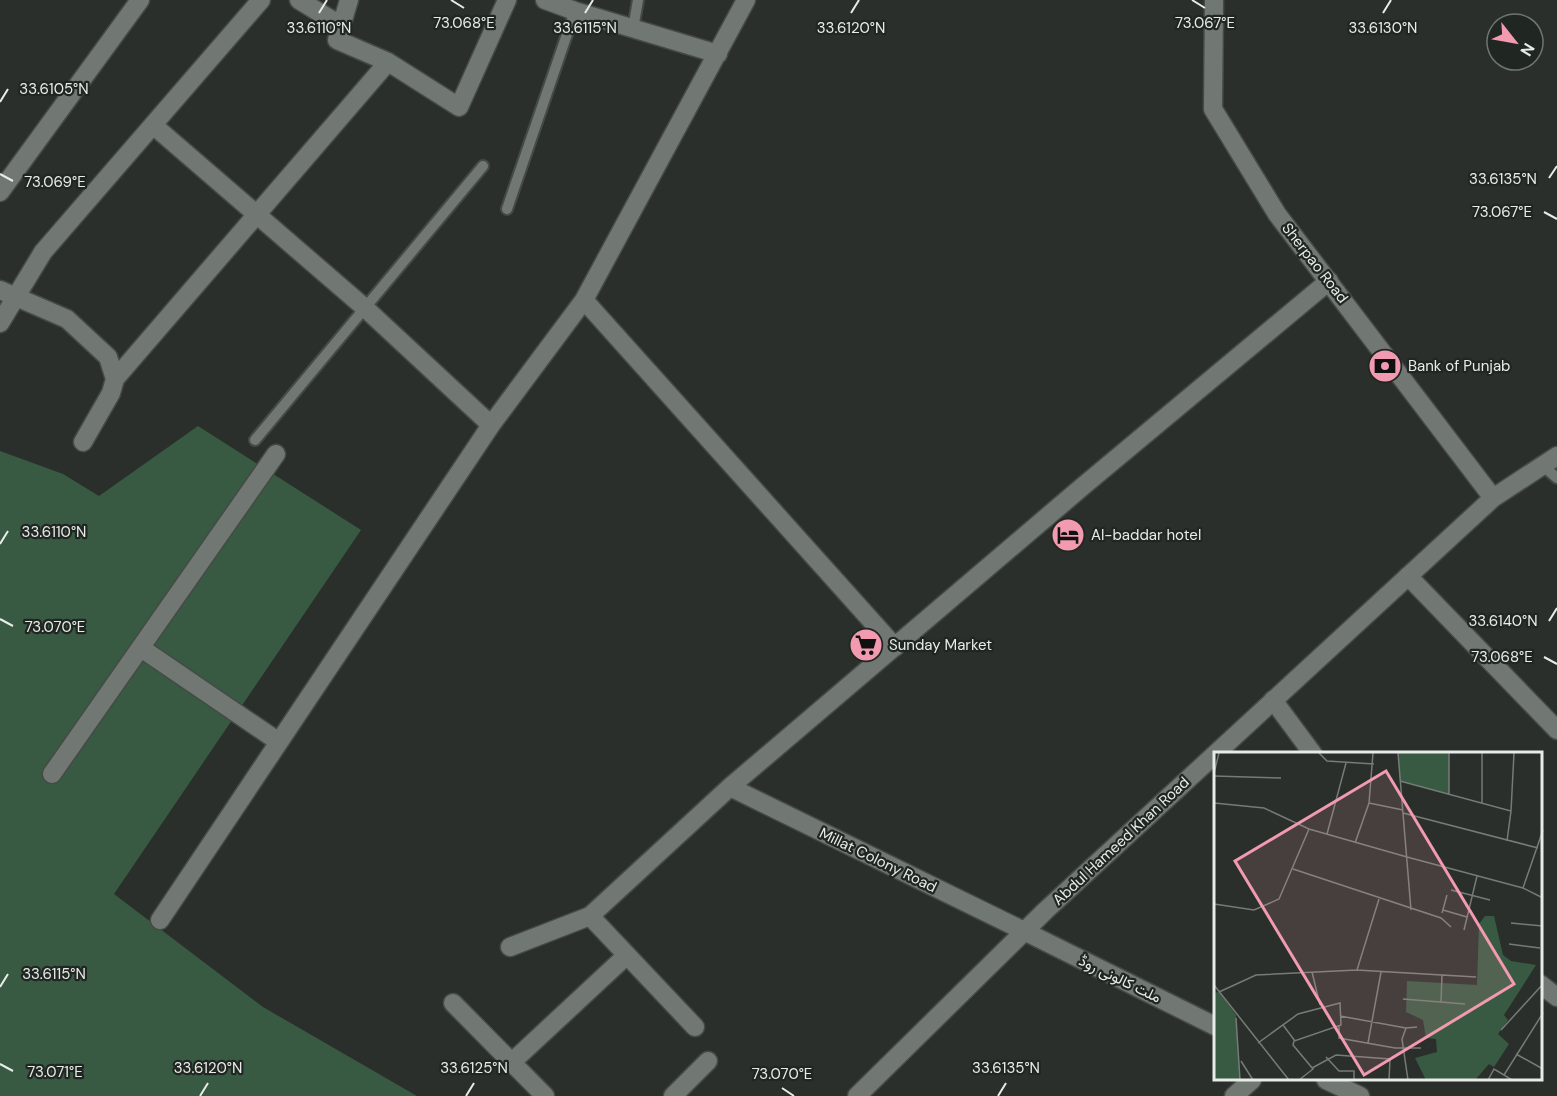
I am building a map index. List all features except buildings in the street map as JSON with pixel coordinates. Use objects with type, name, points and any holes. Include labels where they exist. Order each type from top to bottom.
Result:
[{"type":"street","points":[[0,192],[140,0]]},
{"type":"street","points":[[0,323],[8,293],[261,0]]},
{"type":"street","points":[[298,0],[340,25]]},
{"type":"street","points":[[349,0],[337,40],[388,62],[459,107],[507,0]]},
{"type":"street","points":[[545,0],[718,54]]},
{"type":"street","points":[[160,920],[491,425],[584,300],[746,0]]},
{"type":"street","name":"Sherpao Road","points":[[1214,0],[1213,110],[1277,214],[1493,498]]},
{"type":"street","points":[[83,442],[111,393],[115,379],[388,62]]},
{"type":"street","points":[[153,125],[365,308],[491,425]]},
{"type":"street","points":[[510,947],[590,916],[730,787],[1082,487],[1329,281]]},
{"type":"street","points":[[8,293],[67,319],[108,357],[115,379]]},
{"type":"street","points":[[584,300],[895,647]]},
{"type":"street","points":[[52,774],[276,454]]},
{"type":"street","name":"Abdul Hameed Khan Road","points":[[1217,752],[1493,498],[1550,460]]},
{"type":"street","points":[[1408,576],[1557,730]]},
{"type":"street","points":[[141,648],[279,742]]},
{"type":"street","points":[[1273,700],[1312,752]]},
{"type":"street","name":"Abdul Hameed Khan Road","points":[[857,1096],[1045,911],[1214,755]]},
{"type":"street","name":"Millat Colony Road","points":[[730,787],[1026,932]]},
{"type":"street","points":[[590,916],[695,1027]]},
{"type":"street","name":"ملت کالونی روڈ","points":[[1026,932],[1214,1026]]},
{"type":"street","points":[[512,1062],[627,955]]},
{"type":"street","points":[[1542,986],[1557,997]]},
{"type":"street","points":[[453,1003],[545,1096]]},
{"type":"street","points":[[673,1096],[708,1061]]},
{"type":"street","points":[[1234,1096],[1251,1081]]},
{"type":"street","points":[[1328,1081],[1360,1096]]},
{"type":"lane","points":[[633,29],[638,0]]},
{"type":"lane","points":[[507,209],[575,11]]},
{"type":"lane","points":[[255,440],[483,166]]},
{"type":"lane","points":[[1550,460],[1557,478]]},
{"type":"green space","points":[[198,426],[361,530],[114,894],[263,1007],[417,1096],[0,1096],[0,451],[63,474],[99,496]]},
{"type":"place","name":"Bank of Punjab","points":[[1385,366]]},
{"type":"place","name":"Al-baddar hotel","points":[[1068,535]]},
{"type":"place","name":"Sunday Market","points":[[866,645]]}]
